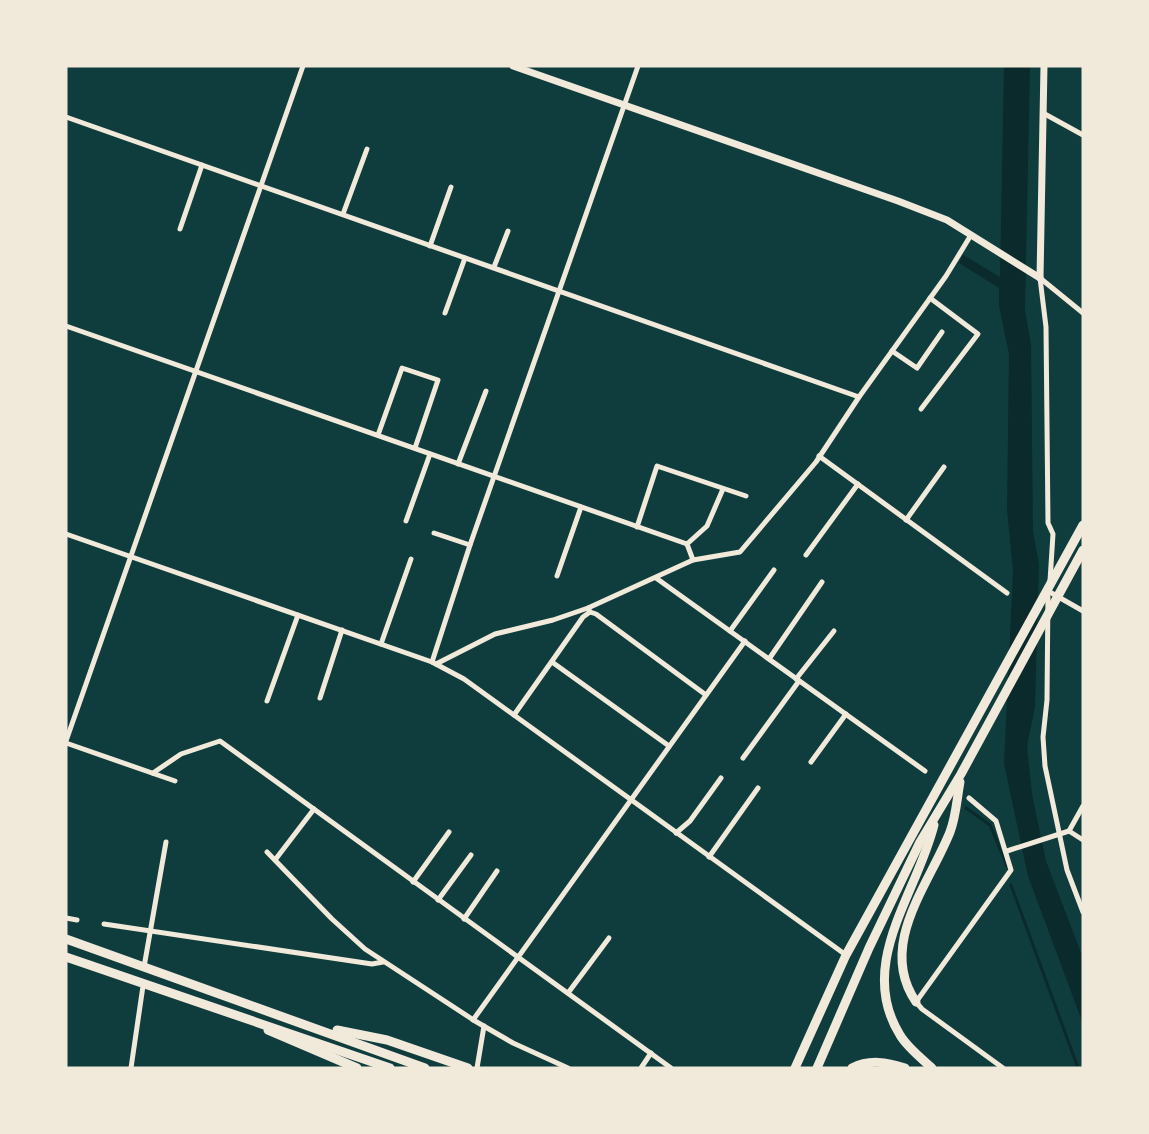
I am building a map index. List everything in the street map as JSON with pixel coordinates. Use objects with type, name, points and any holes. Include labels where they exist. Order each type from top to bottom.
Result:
[{"type":"highway","points":[[789,1068],[846,955],[1083,525]]},
{"type":"highway","points":[[817,1068],[869,948],[920,842],[961,774],[1083,550]]},
{"type":"highway","points":[[916,1002],[906,987],[902,969],[902,938],[951,830],[961,774]]},
{"type":"highway","points":[[932,1068],[900,1036],[886,1004],[882,983],[889,943],[928,848],[935,820]]},
{"type":"highway","points":[[66,939],[426,1068]]},
{"type":"highway","points":[[66,957],[261,1026],[357,1068]]},
{"type":"highway","points":[[795,1068],[825,997]]},
{"type":"highway","points":[[308,1024],[387,1040],[468,1068]]},
{"type":"highway","points":[[261,1026],[278,1029],[390,1068]]},
{"type":"highway","points":[[852,1068],[871,1062],[905,1068]]},
{"type":"street","points":[[175,781],[66,742],[303,66]]},
{"type":"street","points":[[513,66],[947,220],[1041,278],[1083,313]]},
{"type":"street","points":[[434,663],[470,545],[638,66]]},
{"type":"street","points":[[1044,66],[1041,278],[1046,327],[1048,523],[1053,534],[1048,591],[1044,749],[1049,792],[1058,833],[1067,870],[1083,912]]},
{"type":"street","points":[[1043,113],[1083,135]]},
{"type":"street","points":[[66,117],[859,397]]},
{"type":"street","points":[[343,214],[367,149]]},
{"type":"street","points":[[180,230],[202,165]]},
{"type":"street","points":[[430,246],[451,187]]},
{"type":"street","points":[[494,267],[508,231]]},
{"type":"street","points":[[434,663],[495,634],[589,610],[693,560],[740,552],[798,486],[930,298],[971,235]]},
{"type":"street","points":[[445,313],[465,258]]},
{"type":"street","points":[[921,409],[978,334],[930,298]]},
{"type":"street","points":[[66,326],[687,544]]},
{"type":"street","points":[[892,351],[917,368],[942,332]]},
{"type":"street","points":[[378,435],[402,368],[438,380],[415,448]]},
{"type":"street","points":[[458,464],[486,391]]},
{"type":"street","points":[[406,521],[430,454]]},
{"type":"street","points":[[819,456],[1006,593]]},
{"type":"street","points":[[637,527],[657,466],[746,496]]},
{"type":"street","points":[[906,520],[944,467]]},
{"type":"street","points":[[806,555],[858,484]]},
{"type":"street","points":[[687,544],[707,526],[723,489]]},
{"type":"street","points":[[557,576],[581,507]]},
{"type":"street","points":[[434,533],[470,545]]},
{"type":"street","points":[[66,534],[434,663],[464,679],[846,955]]},
{"type":"street","points":[[687,544],[693,560]]},
{"type":"street","points":[[381,644],[411,559]]},
{"type":"street","points":[[730,631],[774,570]]},
{"type":"street","points":[[656,578],[925,771]]},
{"type":"street","points":[[770,659],[822,582]]},
{"type":"street","points":[[1048,591],[1083,611]]},
{"type":"street","points":[[514,715],[589,610]]},
{"type":"street","points":[[589,610],[706,695]]},
{"type":"street","points":[[267,701],[298,615]]},
{"type":"street","points":[[320,698],[342,630]]},
{"type":"street","points":[[743,758],[834,631]]},
{"type":"street","points":[[474,1020],[744,641]]},
{"type":"street","points":[[552,662],[669,746]]},
{"type":"street","points":[[811,762],[846,714]]},
{"type":"street","points":[[153,773],[182,754],[220,741],[671,1068]]},
{"type":"street","points":[[676,833],[690,821],[721,778]]},
{"type":"street","points":[[709,857],[758,788]]},
{"type":"street","points":[[969,798],[986,810],[996,821],[1011,870],[916,1002],[922,1009],[1003,1068]]},
{"type":"street","points":[[1069,831],[1083,806]]},
{"type":"street","points":[[275,860],[314,809]]},
{"type":"street","points":[[1007,851],[1069,831],[1083,840]]},
{"type":"street","points":[[413,882],[449,832]]},
{"type":"street","points":[[144,968],[166,842]]},
{"type":"street","points":[[267,852],[338,926],[383,962],[522,1048],[568,1068]]},
{"type":"street","points":[[438,900],[471,855]]},
{"type":"street","points":[[464,919],[498,871]]},
{"type":"street","points":[[66,918],[77,920]]},
{"type":"street","points":[[104,924],[372,964],[383,962]]},
{"type":"street","points":[[568,993],[609,938]]},
{"type":"street","points":[[131,1068],[143,986]]},
{"type":"street","points":[[477,1068],[484,1026]]},
{"type":"street","points":[[641,1068],[651,1053]]},
{"type":"water","points":[[1004,66],[1030,66],[1025,311],[1031,344],[1033,532],[1039,564],[1035,707],[1027,746],[1032,794],[1046,861],[1083,958],[1083,1024],[1028,876],[1004,764],[1013,571],[1007,509],[1009,354],[999,306],[999,288],[959,263],[963,255],[1000,277]]},
{"type":"waterway","points":[[966,808],[990,825],[1007,866]]},
{"type":"waterway","points":[[1011,885],[1078,1068]]}]
